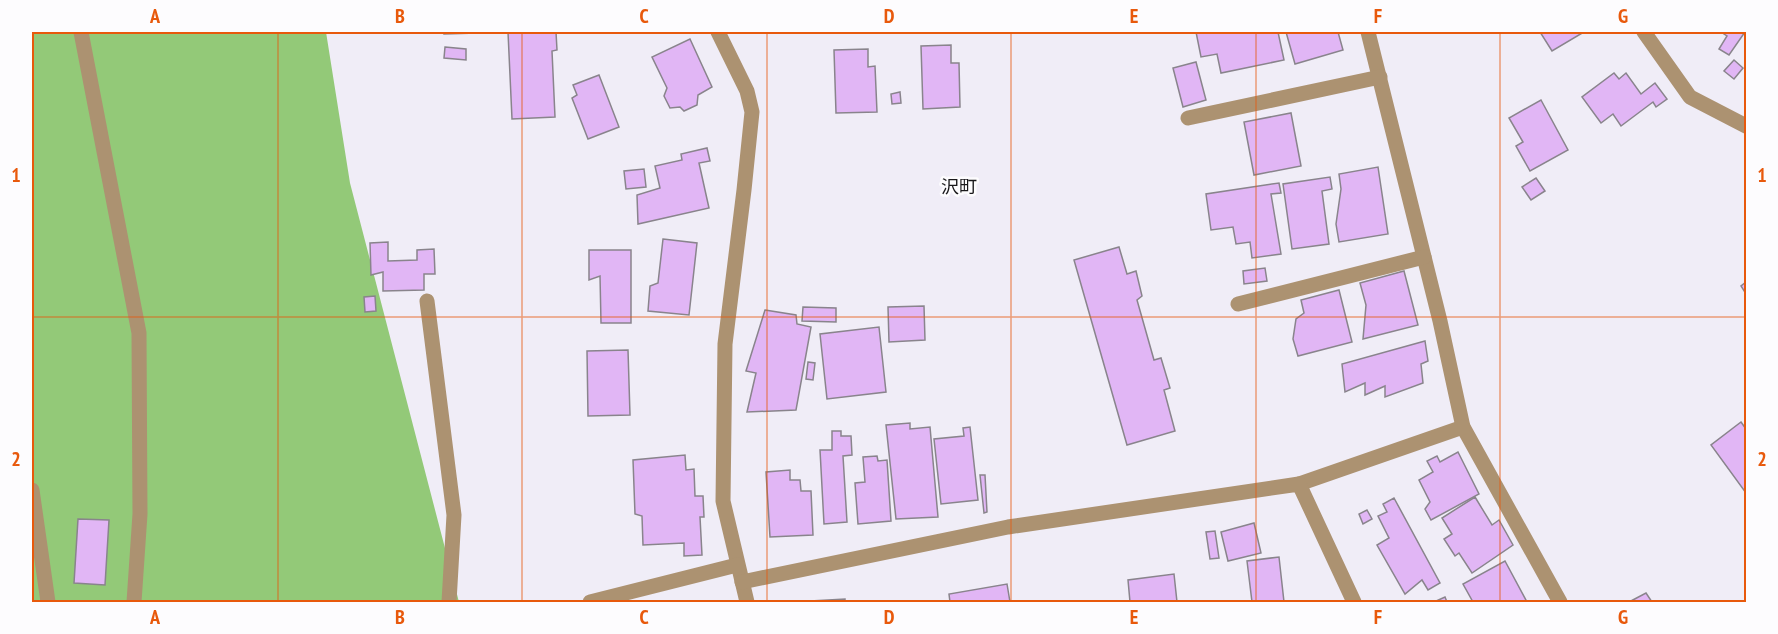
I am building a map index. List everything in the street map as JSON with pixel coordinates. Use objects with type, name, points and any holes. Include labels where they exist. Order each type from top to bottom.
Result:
[{"type":"street","points":[[81,32],[139,333],[140,514],[134,603]]},
{"type":"street","points":[[718,32],[747,92],[752,112],[725,344],[723,501],[747,603]]},
{"type":"street","points":[[1368,32],[1424,257],[1463,427],[1560,603]]},
{"type":"street","points":[[1644,32],[1690,97],[1746,126]]},
{"type":"street","points":[[1188,118],[1380,76]]},
{"type":"street","points":[[1238,304],[1424,257]]},
{"type":"street","points":[[427,301],[454,515],[449,603]]},
{"type":"street","points":[[742,582],[1008,527],[1299,484],[1463,427]]},
{"type":"street","points":[[1299,484],[1354,603]]},
{"type":"street","points":[[32,490],[48,603]]},
{"type":"street","points":[[591,603],[738,565]]},
{"type":"green space","points":[[32,32],[326,32],[350,183],[459,602],[32,602]]},
{"type":"building","points":[[444,32],[477,32],[477,33],[444,34]]},
{"type":"building","points":[[508,32],[556,32],[557,50],[552,51],[555,117],[512,119]]},
{"type":"building","points":[[1196,32],[1278,32],[1284,60],[1221,73],[1217,54],[1201,57]]},
{"type":"building","points":[[1286,32],[1338,32],[1343,50],[1295,64]]},
{"type":"building","points":[[1540,32],[1584,32],[1552,51]]},
{"type":"building","points":[[1721,32],[1745,32],[1729,55],[1719,49],[1727,36]]},
{"type":"building","points":[[690,39],[712,87],[698,95],[697,105],[684,111],[680,107],[670,108],[664,96],[667,88],[652,57]]},
{"type":"building","points":[[951,45],[951,63],[959,63],[960,107],[923,109],[921,46]]},
{"type":"building","points":[[445,47],[466,49],[466,60],[444,58]]},
{"type":"building","points":[[868,49],[868,67],[875,66],[877,112],[836,113],[834,50]]},
{"type":"building","points":[[1734,60],[1743,68],[1734,79],[1724,71]]},
{"type":"building","points":[[1196,62],[1206,100],[1183,107],[1173,68]]},
{"type":"building","points":[[1614,73],[1619,79],[1626,73],[1641,94],[1655,83],[1667,99],[1656,107],[1653,102],[1621,126],[1613,114],[1601,123],[1582,97]]},
{"type":"building","points":[[599,75],[619,127],[588,139],[572,98],[577,95],[573,85]]},
{"type":"building","points":[[900,92],[901,103],[892,104],[891,94]]},
{"type":"building","points":[[1541,100],[1568,150],[1530,171],[1516,146],[1523,142],[1509,118]]},
{"type":"building","points":[[1291,113],[1301,166],[1254,175],[1244,122]]},
{"type":"building","points":[[707,148],[710,161],[699,163],[709,208],[638,224],[637,195],[660,188],[655,166],[682,160],[681,154]]},
{"type":"building","points":[[1378,167],[1388,234],[1339,242],[1336,224],[1341,189],[1339,174]]},
{"type":"building","points":[[644,169],[646,187],[626,189],[624,171]]},
{"type":"building","points":[[1330,177],[1332,189],[1322,191],[1329,244],[1292,249],[1283,184]]},
{"type":"building","points":[[1536,178],[1545,191],[1531,200],[1522,187]]},
{"type":"building","points":[[1279,183],[1281,193],[1271,194],[1281,254],[1252,258],[1250,242],[1236,244],[1233,227],[1211,230],[1206,194]]},
{"type":"building","points":[[663,239],[697,243],[689,315],[648,311],[650,286],[658,283]]},
{"type":"building","points":[[388,242],[388,261],[417,260],[417,250],[434,249],[435,274],[424,274],[424,290],[383,291],[383,272],[371,275],[370,243]]},
{"type":"building","points":[[1119,247],[1127,274],[1136,271],[1142,296],[1137,300],[1154,360],[1161,358],[1170,388],[1164,390],[1175,431],[1127,445],[1074,260]]},
{"type":"building","points":[[589,250],[631,250],[631,323],[601,323],[600,276],[589,280]]},
{"type":"building","points":[[1265,268],[1267,281],[1244,284],[1243,271]]},
{"type":"building","points":[[1404,271],[1418,325],[1363,339],[1366,305],[1360,283]]},
{"type":"building","points":[[1746,282],[1746,294],[1741,286]]},
{"type":"building","points":[[1339,290],[1352,342],[1298,356],[1293,339],[1296,319],[1304,313],[1301,300]]},
{"type":"building","points":[[375,296],[376,311],[365,312],[364,297]]},
{"type":"building","points":[[924,306],[925,340],[889,342],[888,307]]},
{"type":"building","points":[[803,307],[836,308],[836,322],[802,321]]},
{"type":"building","points":[[765,310],[796,315],[797,324],[811,327],[796,410],[747,412],[756,373],[746,371]]},
{"type":"building","points":[[879,327],[886,392],[827,399],[820,334]]},
{"type":"building","points":[[1425,341],[1428,361],[1421,364],[1423,383],[1385,397],[1385,386],[1365,395],[1365,383],[1345,392],[1342,364]]},
{"type":"building","points":[[628,350],[630,415],[588,416],[587,351]]},
{"type":"building","points":[[808,362],[815,363],[813,380],[806,379]]},
{"type":"building","points":[[1741,422],[1746,429],[1746,493],[1711,445]]},
{"type":"building","points":[[910,423],[910,429],[930,427],[938,517],[896,519],[886,425]]},
{"type":"building","points":[[970,427],[978,500],[941,504],[934,439],[964,436],[963,428]]},
{"type":"building","points":[[832,431],[841,431],[841,436],[851,436],[852,455],[843,456],[847,522],[824,524],[820,450],[832,450]]},
{"type":"building","points":[[1458,452],[1479,494],[1431,520],[1425,509],[1430,502],[1419,480],[1433,472],[1427,461],[1437,456],[1440,462]]},
{"type":"building","points":[[685,455],[686,470],[694,469],[695,496],[703,496],[704,517],[700,517],[702,555],[684,556],[684,543],[643,545],[642,516],[635,514],[633,460]]},
{"type":"building","points":[[877,456],[878,461],[887,460],[891,521],[858,524],[855,483],[865,482],[863,457]]},
{"type":"building","points":[[790,470],[790,480],[800,480],[801,491],[811,491],[813,535],[770,537],[766,472]]},
{"type":"building","points":[[980,475],[985,475],[987,512],[984,513]]},
{"type":"building","points":[[1475,497],[1492,525],[1499,520],[1513,545],[1472,573],[1459,553],[1455,556],[1444,539],[1452,534],[1442,518]]},
{"type":"building","points":[[1394,498],[1440,583],[1428,590],[1422,580],[1405,594],[1377,545],[1389,538],[1378,516],[1387,512],[1383,504]]},
{"type":"building","points":[[1367,510],[1372,519],[1363,524],[1359,514]]},
{"type":"building","points":[[78,519],[109,520],[105,585],[74,583]]},
{"type":"building","points":[[1254,523],[1261,553],[1228,561],[1221,532]]},
{"type":"building","points":[[1215,531],[1219,558],[1210,559],[1206,532]]},
{"type":"building","points":[[1279,557],[1284,602],[1252,602],[1247,561]]},
{"type":"building","points":[[1505,561],[1527,602],[1473,602],[1463,584]]},
{"type":"building","points":[[1174,574],[1177,602],[1130,602],[1128,580]]},
{"type":"building","points":[[1007,584],[1010,602],[950,602],[949,594]]},
{"type":"building","points":[[1646,593],[1652,602],[1629,602]]},
{"type":"building","points":[[1445,597],[1447,602],[1434,602]]},
{"type":"building","points":[[845,599],[845,602],[792,602]]},
{"type":"district","name":"沢町","points":[[959,186]]}]
